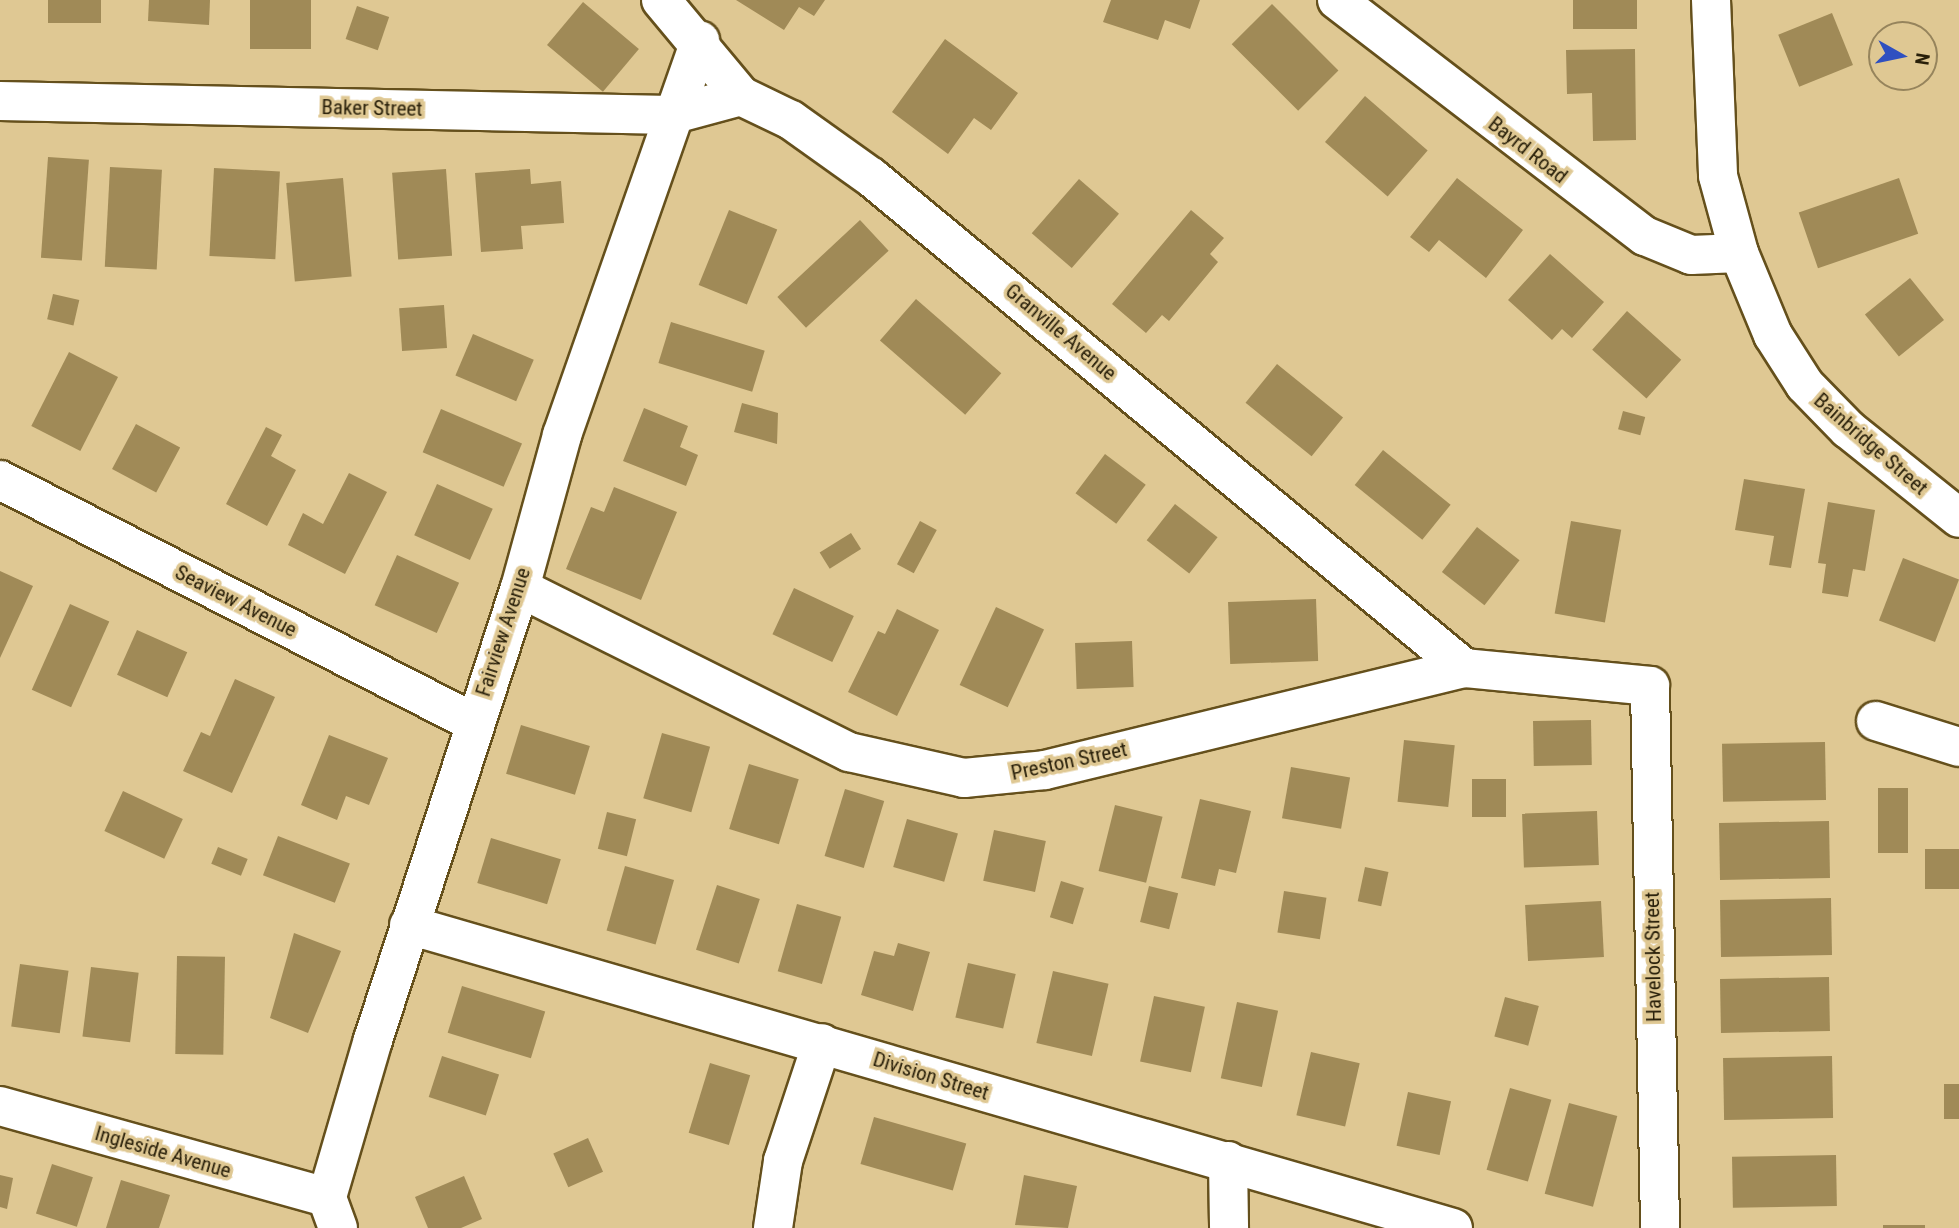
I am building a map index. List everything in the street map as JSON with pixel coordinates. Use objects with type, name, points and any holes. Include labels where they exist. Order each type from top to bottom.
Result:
[{"type":"street","name":"Granville Avenue","points":[[661,0],[700,40],[741,96],[790,120],[881,186],[1464,668]]},
{"type":"street","name":"Bayrd Road","points":[[1337,0],[1645,236],[1691,255],[1739,253]]},
{"type":"street","name":"Bainbridge Street","points":[[1711,0],[1718,176],[1739,253],[1773,335],[1805,385],[1848,429],[1959,518]]},
{"type":"street","name":"Fairview Avenue","points":[[332,1213],[409,925],[473,722],[520,587],[562,435],[671,115],[700,40]]},
{"type":"street","name":"Baker Street","points":[[0,101],[671,115],[741,96]]},
{"type":"street","name":"Seaview Avenue","points":[[0,480],[473,722]]},
{"type":"street","name":"Preston Street","points":[[520,587],[849,752],[964,778],[1045,770],[1464,668],[1650,686]]},
{"type":"street","name":"Havelock Street","points":[[1650,686],[1660,1228]]},
{"type":"street","points":[[1876,721],[1959,747]]},
{"type":"street","name":"Division Street","points":[[409,925],[1453,1228]]},
{"type":"street","points":[[773,1228],[783,1161],[822,1043]]},
{"type":"street","name":"Ingleside Avenue","points":[[0,1106],[332,1213]]},
{"type":"street","points":[[1228,1161],[1229,1228]]},
{"type":"building","points":[[48,0],[101,0],[101,23],[48,23]]},
{"type":"building","points":[[149,0],[210,0],[209,25],[148,21]]},
{"type":"building","points":[[250,0],[311,0],[311,49],[250,49]]},
{"type":"building","points":[[736,0],[825,0],[814,16],[799,7],[784,30]]},
{"type":"building","points":[[1111,0],[1200,0],[1190,29],[1165,20],[1158,40],[1103,22]]},
{"type":"building","points":[[1573,0],[1637,0],[1637,29],[1573,29]]},
{"type":"building","points":[[583,2],[639,49],[603,92],[547,45]]},
{"type":"building","points":[[1272,4],[1338,70],[1298,111],[1232,44]]},
{"type":"building","points":[[357,6],[389,17],[378,50],[346,39]]},
{"type":"building","points":[[1832,13],[1853,65],[1799,87],[1778,35]]},
{"type":"building","points":[[945,39],[1018,93],[991,130],[974,118],[948,154],[892,112]]},
{"type":"building","points":[[1635,49],[1636,140],[1593,141],[1592,93],[1567,94],[1566,50]]},
{"type":"building","points":[[1365,96],[1428,150],[1388,196],[1325,142]]},
{"type":"building","points":[[48,157],[89,160],[82,261],[41,258]]},
{"type":"building","points":[[110,167],[162,170],[157,270],[105,267]]},
{"type":"building","points":[[214,168],[280,171],[275,259],[209,256]]},
{"type":"building","points":[[446,169],[452,256],[398,260],[392,173]]},
{"type":"building","points":[[530,169],[531,184],[561,181],[564,223],[521,226],[523,249],[481,252],[475,173]]},
{"type":"building","points":[[343,178],[352,277],[295,282],[286,183]]},
{"type":"building","points":[[1457,178],[1523,230],[1486,278],[1439,240],[1429,252],[1410,237]]},
{"type":"building","points":[[1899,178],[1918,234],[1818,268],[1799,213]]},
{"type":"building","points":[[1079,179],[1119,214],[1072,268],[1032,233]]},
{"type":"building","points":[[729,210],[777,229],[747,305],[699,285]]},
{"type":"building","points":[[1191,210],[1224,238],[1210,254],[1218,262],[1169,321],[1162,315],[1146,333],[1112,304]]},
{"type":"building","points":[[860,220],[889,251],[806,328],[777,297]]},
{"type":"building","points":[[1550,254],[1604,302],[1572,338],[1562,329],[1552,340],[1508,300]]},
{"type":"building","points":[[1910,278],[1944,320],[1899,356],[1865,315]]},
{"type":"building","points":[[53,294],[79,300],[73,325],[47,319]]},
{"type":"building","points":[[916,299],[1001,373],[965,415],[880,341]]},
{"type":"building","points":[[444,305],[447,348],[402,351],[399,308]]},
{"type":"building","points":[[1627,311],[1681,360],[1646,398],[1592,350]]},
{"type":"building","points":[[671,322],[765,351],[752,392],[658,363]]},
{"type":"building","points":[[473,334],[534,360],[516,401],[455,375]]},
{"type":"building","points":[[69,352],[118,377],[80,451],[31,426]]},
{"type":"building","points":[[1277,364],[1343,417],[1312,456],[1246,403]]},
{"type":"building","points":[[742,403],[778,413],[777,444],[734,432]]},
{"type":"building","points":[[644,408],[688,426],[680,447],[698,455],[686,486],[623,461]]},
{"type":"building","points":[[441,409],[522,443],[504,487],[423,452]]},
{"type":"building","points":[[1623,411],[1645,417],[1640,435],[1618,429]]},
{"type":"building","points":[[136,424],[180,447],[156,493],[112,469]]},
{"type":"building","points":[[266,427],[282,435],[271,456],[296,470],[267,526],[226,504]]},
{"type":"building","points":[[1383,450],[1451,505],[1422,540],[1355,485]]},
{"type":"building","points":[[1105,454],[1146,485],[1116,524],[1076,493]]},
{"type":"building","points":[[349,473],[387,492],[345,574],[288,545],[303,513],[323,524]]},
{"type":"building","points":[[1744,479],[1805,489],[1791,568],[1769,565],[1774,536],[1735,530]]},
{"type":"building","points":[[437,484],[493,509],[470,560],[414,535]]},
{"type":"building","points":[[614,487],[677,512],[641,600],[566,569],[591,507],[604,512]]},
{"type":"building","points":[[1828,502],[1875,510],[1865,571],[1853,569],[1848,597],[1822,593],[1826,564],[1818,563]]},
{"type":"building","points":[[1175,504],[1218,537],[1189,573],[1147,540]]},
{"type":"building","points":[[920,521],[937,530],[914,573],[897,564]]},
{"type":"building","points":[[1571,521],[1621,530],[1605,622],[1555,614]]},
{"type":"building","points":[[1477,527],[1520,560],[1484,605],[1442,572]]},
{"type":"building","points":[[851,533],[861,549],[830,569],[820,553]]},
{"type":"building","points":[[397,555],[459,583],[437,633],[375,605]]},
{"type":"building","points":[[1903,558],[1959,579],[1935,642],[1879,621]]},
{"type":"building","points":[[0,571],[33,586],[0,658]]},
{"type":"building","points":[[794,588],[854,616],[832,662],[772,634]]},
{"type":"building","points":[[1316,599],[1318,661],[1230,664],[1228,602]]},
{"type":"building","points":[[70,604],[109,621],[71,707],[32,690]]},
{"type":"building","points":[[996,607],[1044,629],[1008,707],[960,685]]},
{"type":"building","points":[[897,609],[939,630],[897,716],[848,692],[878,631],[885,634]]},
{"type":"building","points":[[137,630],[187,652],[167,697],[117,675]]},
{"type":"building","points":[[1132,641],[1134,687],[1077,689],[1075,643]]},
{"type":"building","points":[[235,679],[275,697],[232,793],[183,771],[201,732],[210,736]]},
{"type":"building","points":[[1591,720],[1592,765],[1534,766],[1533,721]]},
{"type":"building","points":[[521,725],[590,746],[575,795],[506,774]]},
{"type":"building","points":[[662,733],[710,747],[691,812],[643,798]]},
{"type":"building","points":[[329,735],[388,758],[369,805],[346,796],[337,820],[301,805]]},
{"type":"building","points":[[1404,740],[1455,745],[1448,807],[1398,802]]},
{"type":"building","points":[[1825,742],[1826,800],[1723,802],[1722,744]]},
{"type":"building","points":[[749,764],[799,779],[779,844],[729,829]]},
{"type":"building","points":[[1291,767],[1350,777],[1341,829],[1282,818]]},
{"type":"building","points":[[1472,779],[1506,779],[1506,817],[1472,817]]},
{"type":"building","points":[[1878,788],[1908,788],[1908,853],[1878,853]]},
{"type":"building","points":[[845,789],[884,801],[864,868],[825,856]]},
{"type":"building","points":[[123,791],[183,819],[164,859],[104,831]]},
{"type":"building","points":[[1200,799],[1251,811],[1236,873],[1219,869],[1215,886],[1181,878]]},
{"type":"building","points":[[1115,805],[1163,817],[1146,883],[1099,871]]},
{"type":"building","points":[[1597,811],[1599,865],[1524,868],[1522,814]]},
{"type":"building","points":[[607,812],[636,819],[627,856],[598,849]]},
{"type":"building","points":[[907,819],[958,834],[944,882],[893,867]]},
{"type":"building","points":[[1829,821],[1830,878],[1720,880],[1719,823]]},
{"type":"building","points":[[994,830],[1046,841],[1035,892],[983,881]]},
{"type":"building","points":[[278,836],[350,864],[335,903],[263,875]]},
{"type":"building","points":[[491,838],[561,859],[547,904],[477,883]]},
{"type":"building","points":[[218,847],[248,859],[241,876],[211,864]]},
{"type":"building","points":[[1925,849],[1959,849],[1959,889],[1925,889]]},
{"type":"building","points":[[625,866],[674,880],[656,944],[607,930]]},
{"type":"building","points":[[1365,867],[1388,872],[1381,906],[1358,901]]},
{"type":"building","points":[[1061,881],[1084,888],[1073,924],[1050,917]]},
{"type":"building","points":[[717,885],[760,899],[739,964],[696,950]]},
{"type":"building","points":[[1149,886],[1178,893],[1169,929],[1140,922]]},
{"type":"building","points":[[1284,891],[1326,898],[1320,939],[1277,932]]},
{"type":"building","points":[[1831,898],[1832,955],[1721,957],[1720,900]]},
{"type":"building","points":[[1601,901],[1604,957],[1528,961],[1525,905]]},
{"type":"building","points":[[797,904],[841,917],[822,984],[778,971]]},
{"type":"building","points":[[294,933],[341,951],[308,1033],[270,1018]]},
{"type":"building","points":[[898,943],[930,952],[913,1011],[861,995],[874,951],[894,956]]},
{"type":"building","points":[[177,956],[225,957],[223,1055],[175,1054]]},
{"type":"building","points":[[968,963],[1016,974],[1003,1029],[955,1018]]},
{"type":"building","points":[[20,964],[69,971],[60,1033],[11,1026]]},
{"type":"building","points":[[91,967],[139,973],[130,1042],[82,1036]]},
{"type":"building","points":[[1053,971],[1109,984],[1092,1056],[1036,1043]]},
{"type":"building","points":[[1829,977],[1830,1031],[1721,1033],[1720,979]]},
{"type":"building","points":[[462,986],[545,1011],[531,1058],[448,1033]]},
{"type":"building","points":[[1154,996],[1205,1007],[1191,1072],[1140,1062]]},
{"type":"building","points":[[1505,997],[1539,1006],[1528,1046],[1494,1037]]},
{"type":"building","points":[[1237,1002],[1278,1011],[1262,1087],[1221,1078]]},
{"type":"building","points":[[1311,1052],[1360,1063],[1345,1127],[1296,1115]]},
{"type":"building","points":[[442,1056],[499,1075],[486,1115],[429,1097]]},
{"type":"building","points":[[1832,1056],[1833,1118],[1724,1120],[1723,1058]]},
{"type":"building","points":[[710,1063],[750,1075],[729,1145],[689,1133]]},
{"type":"building","points":[[1944,1084],[1959,1084],[1959,1119],[1944,1119]]},
{"type":"building","points":[[1510,1088],[1551,1100],[1528,1182],[1487,1170]]},
{"type":"building","points":[[1408,1092],[1451,1101],[1440,1155],[1397,1146]]},
{"type":"building","points":[[1569,1103],[1617,1116],[1593,1207],[1545,1194]]},
{"type":"building","points":[[874,1117],[966,1143],[953,1191],[860,1164]]},
{"type":"building","points":[[588,1138],[603,1172],[568,1187],[553,1153]]},
{"type":"building","points":[[1836,1155],[1837,1206],[1733,1208],[1732,1157]]},
{"type":"building","points":[[52,1164],[93,1177],[77,1227],[36,1213]]},
{"type":"building","points":[[0,1175],[13,1178],[7,1209],[0,1207]]},
{"type":"building","points":[[1024,1175],[1077,1186],[1068,1228],[1015,1225]]},
{"type":"building","points":[[464,1176],[482,1219],[461,1228],[428,1228],[415,1197]]},
{"type":"building","points":[[121,1180],[170,1195],[159,1228],[106,1228]]},
{"type":"building","points":[[1883,1225],[1925,1225],[1925,1228],[1883,1228]]}]
